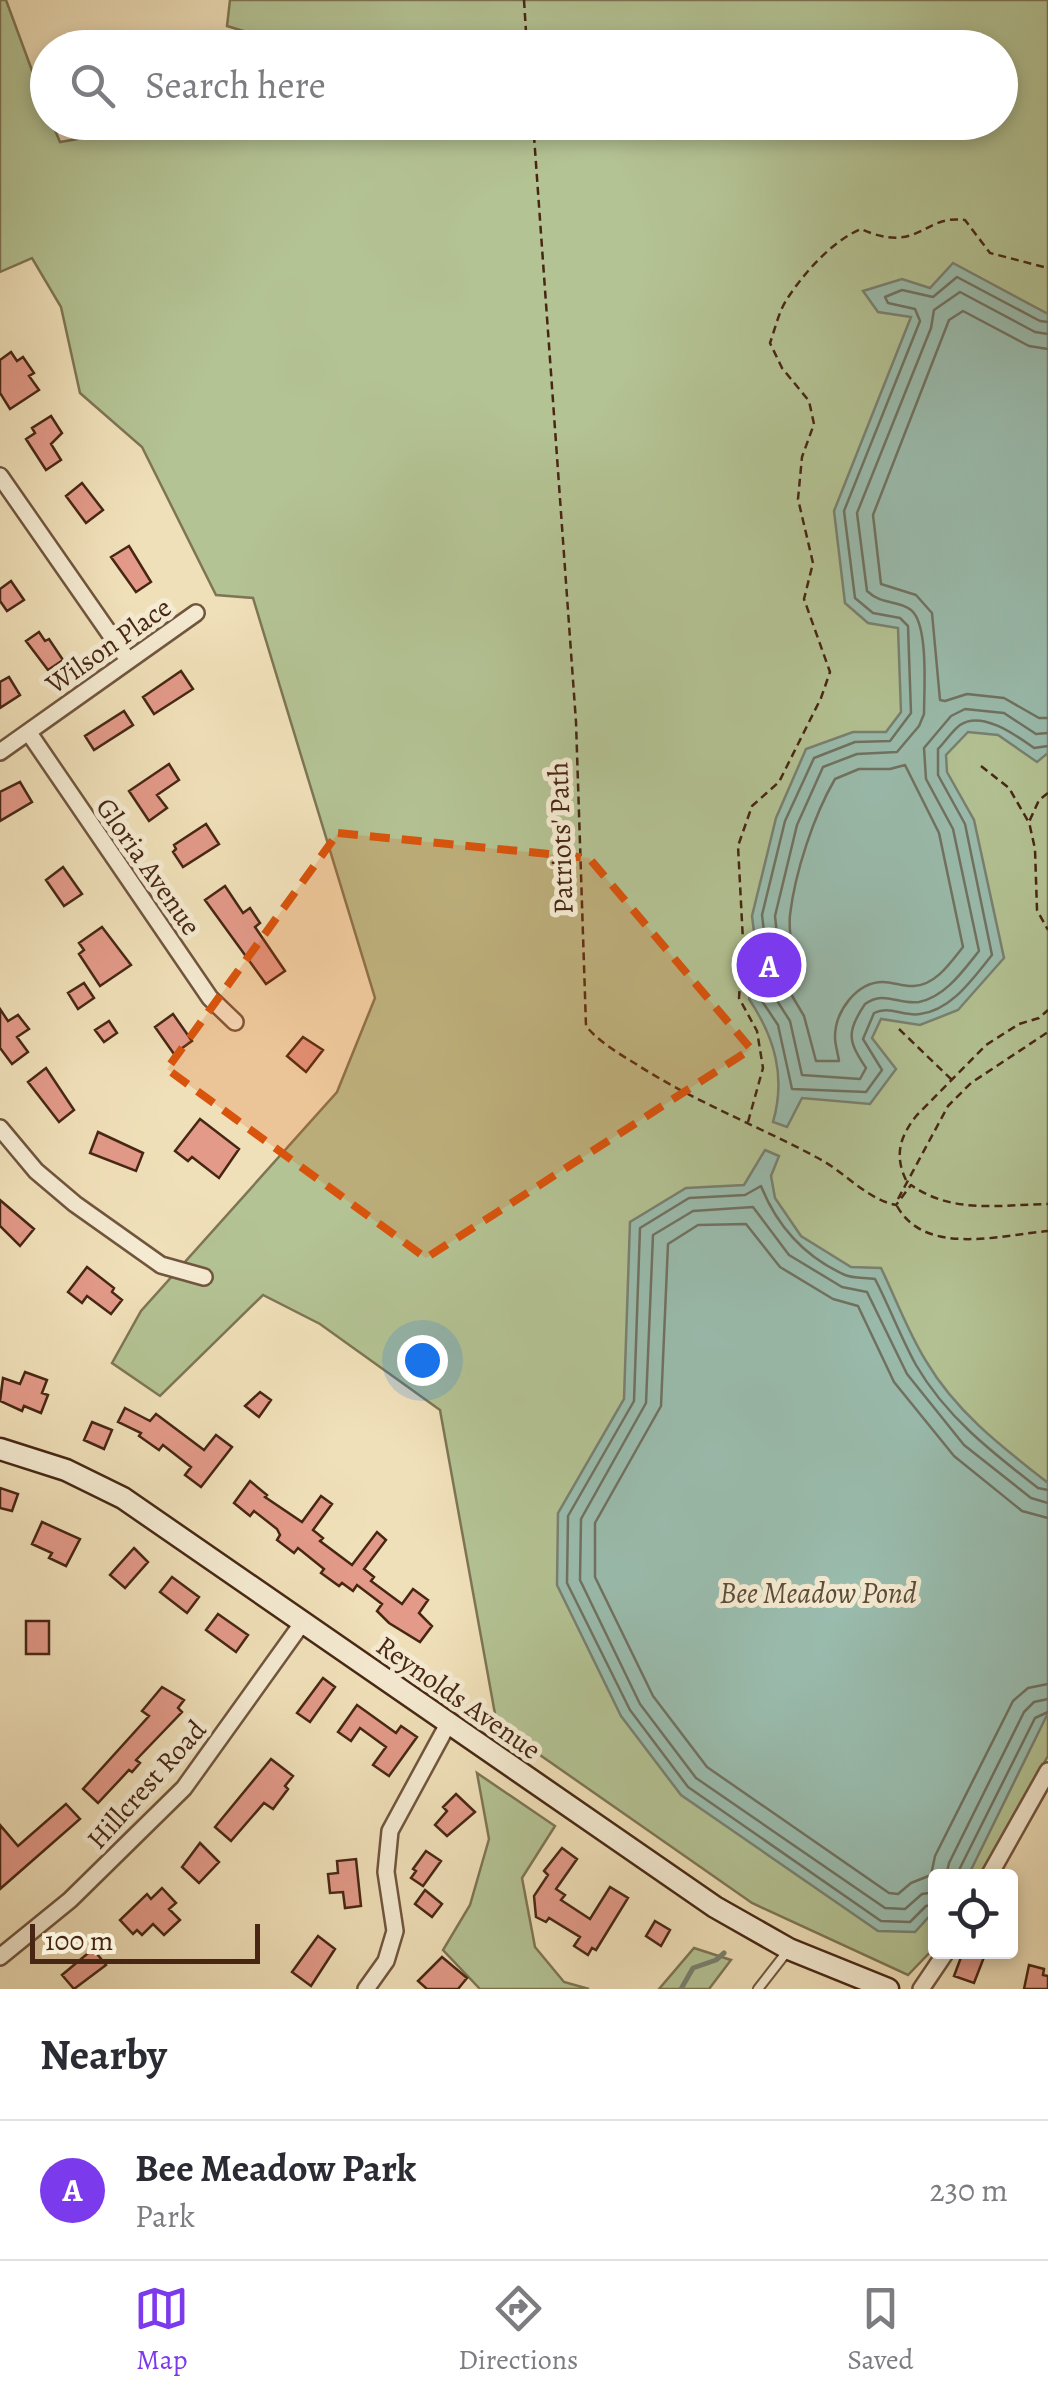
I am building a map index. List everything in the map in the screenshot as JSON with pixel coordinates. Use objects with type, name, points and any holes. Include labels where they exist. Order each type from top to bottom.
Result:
[{"type":"street","points":[[0,476],[128,660]]},
{"type":"street","name":"Wilson Place","points":[[0,752],[196,613]]},
{"type":"street","name":"Gloria Avenue","points":[[29,733],[210,998],[234,1022]]},
{"type":"street","points":[[0,1128],[36,1170],[75,1204],[161,1265],[204,1277]]},
{"type":"street","name":"Reynolds Avenue","points":[[0,1449],[66,1470],[124,1498],[715,1907],[789,1949],[888,1989]]},
{"type":"street","name":"Hillcrest Road","points":[[0,1957],[70,1900],[184,1788],[303,1622]]},
{"type":"street","points":[[366,1989],[386,1961],[396,1931],[386,1872],[390,1831],[448,1724]]},
{"type":"street","points":[[993,1869],[1048,1771]]},
{"type":"street","points":[[922,1989],[941,1959]]},
{"type":"lane","points":[[758,1989],[789,1949]]},
{"type":"path","points":[[524,0],[526,30]]},
{"type":"path","name":"Patriots' Path","points":[[534,140],[576,722],[584,1019],[591,1032],[654,1076],[818,1157],[880,1202],[896,1205],[912,1225],[955,1239],[1048,1231]]},
{"type":"path","points":[[748,1124],[764,1068],[757,1030],[740,998],[743,941],[738,846],[752,806],[779,782],[830,672],[804,599],[812,563],[798,499],[802,457],[814,424],[810,402],[782,368],[770,343],[785,301],[820,260],[860,228],[883,239],[899,238],[916,236],[949,218],[964,220],[990,253],[1048,268]]},
{"type":"path","points":[[981,766],[1010,788],[1028,822],[1035,849],[1037,910],[1048,930]]},
{"type":"path","points":[[1028,822],[1039,800],[1048,793]]},
{"type":"path","points":[[1048,1010],[986,1045],[918,1115],[902,1139],[898,1163],[910,1184],[930,1198],[949,1204],[1048,1204]]},
{"type":"path","points":[[900,1029],[952,1080]]},
{"type":"path","points":[[896,1205],[948,1106],[972,1084],[1048,1032]]},
{"type":"path","points":[[896,1205],[910,1184]]},
{"type":"highlighted area","points":[[338,833],[589,858],[751,1049],[426,1258],[167,1069]]},
{"type":"green space","points":[[0,0],[6,0],[30,65],[30,140],[60,142],[1018,140],[1018,30],[240,30],[227,26],[230,0],[1048,0],[1048,1756],[983,1869],[928,1869],[928,1954],[908,1975],[752,1903],[497,1725],[440,1410],[320,1324],[263,1295],[160,1396],[112,1363],[141,1311],[337,1092],[375,998],[253,598],[216,595],[142,447],[80,393],[61,307],[32,258],[0,272]]},
{"type":"green space","points":[[477,1773],[555,1826],[522,1878],[535,1947],[564,1982],[589,1989],[480,1989],[443,1950],[470,1905],[489,1839]]},
{"type":"green space","points":[[694,1948],[731,1960],[709,1989],[659,1989]]},
{"type":"water","points":[[953,263],[1048,314],[1048,753],[1037,762],[998,735],[968,732],[946,755],[947,772],[974,820],[1004,958],[958,1010],[920,1025],[881,1019],[872,1038],[896,1069],[870,1104],[802,1098],[787,1127],[773,1122],[778,1089],[776,1058],[766,1028],[749,999],[759,972],[752,916],[776,818],[806,749],[853,732],[886,732],[901,712],[898,628],[868,623],[845,603],[834,511],[911,317],[878,312],[863,291],[902,279],[930,288]]},
{"type":"water","name":"Bee Meadow Pond","points":[[765,1150],[779,1156],[771,1176],[775,1198],[801,1236],[851,1267],[881,1268],[920,1350],[951,1397],[997,1442],[1048,1483],[1048,1713],[971,1869],[928,1869],[928,1918],[915,1932],[878,1931],[681,1795],[621,1716],[557,1585],[558,1513],[624,1399],[630,1222],[686,1188],[744,1185]]},
{"type":"building","points":[[11,352],[17,361],[23,357],[39,390],[10,409],[0,393],[0,360]]},
{"type":"building","points":[[51,416],[62,433],[51,444],[61,460],[46,470],[26,439],[35,433],[32,428]]},
{"type":"building","points":[[82,483],[103,510],[86,523],[66,496]]},
{"type":"building","points":[[129,546],[151,582],[136,592],[111,557]]},
{"type":"building","points":[[11,581],[24,600],[7,611],[0,601],[0,589]]},
{"type":"building","points":[[39,632],[45,641],[49,639],[63,660],[48,670],[26,641]]},
{"type":"building","points":[[181,671],[193,689],[154,714],[143,697]]},
{"type":"building","points":[[9,677],[20,695],[0,708],[0,682]]},
{"type":"building","points":[[124,711],[133,725],[94,750],[85,736]]},
{"type":"building","points":[[169,764],[179,780],[157,795],[167,808],[149,821],[129,791]]},
{"type":"building","points":[[20,782],[32,802],[0,821],[0,792]]},
{"type":"building","points":[[206,824],[219,844],[183,867],[173,852],[174,845]]},
{"type":"building","points":[[63,867],[82,894],[64,906],[46,880]]},
{"type":"building","points":[[225,886],[243,913],[250,908],[260,923],[255,927],[285,971],[266,984],[205,900]]},
{"type":"building","points":[[102,927],[131,965],[100,986],[79,954],[84,950],[79,943]]},
{"type":"building","points":[[84,983],[94,998],[78,1009],[68,993]]},
{"type":"building","points":[[0,1009],[8,1021],[18,1015],[29,1029],[17,1037],[28,1052],[12,1064],[0,1048]]},
{"type":"building","points":[[173,1014],[192,1041],[174,1054],[155,1027]]},
{"type":"building","points":[[109,1021],[117,1033],[104,1042],[95,1030]]},
{"type":"building","points":[[303,1037],[323,1050],[306,1072],[287,1056]]},
{"type":"building","points":[[46,1068],[74,1110],[59,1122],[28,1082]]},
{"type":"building","points":[[200,1119],[239,1149],[219,1178],[192,1157],[188,1161],[175,1151]]},
{"type":"building","points":[[98,1132],[143,1153],[136,1171],[90,1153]]},
{"type":"building","points":[[0,1200],[34,1229],[20,1246],[0,1226]]},
{"type":"building","points":[[87,1267],[114,1288],[112,1292],[122,1300],[111,1314],[87,1296],[82,1303],[68,1292]]},
{"type":"building","points":[[25,1372],[47,1380],[42,1393],[48,1395],[41,1413],[24,1406],[22,1411],[0,1401],[3,1378],[20,1384]]},
{"type":"building","points":[[260,1392],[271,1400],[259,1417],[245,1406]]},
{"type":"building","points":[[125,1408],[150,1421],[156,1414],[204,1450],[216,1435],[232,1447],[201,1487],[185,1475],[191,1467],[163,1445],[159,1450],[139,1436],[141,1433],[118,1422]]},
{"type":"building","points":[[92,1422],[112,1430],[104,1449],[84,1440]]},
{"type":"building","points":[[250,1481],[265,1497],[302,1522],[321,1496],[332,1504],[313,1530],[323,1538],[320,1541],[352,1565],[377,1532],[386,1540],[364,1569],[374,1577],[371,1581],[402,1604],[413,1589],[428,1600],[419,1613],[432,1626],[420,1642],[389,1623],[377,1611],[382,1604],[357,1585],[353,1591],[342,1583],[339,1586],[298,1548],[294,1553],[277,1540],[277,1529],[254,1511],[250,1516],[234,1503]]},
{"type":"building","points":[[0,1488],[18,1494],[12,1511],[0,1508]]},
{"type":"building","points":[[42,1522],[80,1539],[66,1566],[49,1558],[52,1553],[32,1544]]},
{"type":"building","points":[[134,1548],[148,1562],[125,1588],[110,1575]]},
{"type":"building","points":[[172,1577],[199,1597],[187,1613],[160,1592]]},
{"type":"building","points":[[218,1614],[248,1635],[236,1652],[206,1630]]},
{"type":"building","points":[[26,1621],[49,1621],[49,1654],[26,1654]]},
{"type":"building","points":[[323,1678],[335,1687],[310,1722],[297,1713]]},
{"type":"building","points":[[162,1687],[184,1700],[178,1708],[182,1712],[136,1760],[140,1763],[132,1772],[129,1770],[98,1803],[83,1789],[149,1716],[142,1711]]},
{"type":"building","points":[[357,1705],[396,1733],[401,1726],[417,1737],[389,1776],[373,1765],[386,1747],[360,1728],[351,1741],[338,1732]]},
{"type":"building","points":[[271,1759],[293,1776],[285,1786],[288,1789],[273,1809],[264,1803],[231,1841],[215,1827]]},
{"type":"building","points":[[456,1794],[475,1812],[447,1836],[435,1825],[447,1811],[443,1807]]},
{"type":"building","points":[[66,1804],[80,1819],[0,1889],[0,1825],[18,1846]]},
{"type":"building","points":[[200,1843],[219,1862],[199,1883],[182,1867]]},
{"type":"building","points":[[562,1848],[577,1859],[556,1889],[565,1895],[561,1900],[590,1919],[610,1887],[628,1898],[596,1950],[592,1948],[588,1955],[574,1946],[580,1937],[549,1918],[546,1922],[536,1917],[534,1896],[548,1875],[544,1871]]},
{"type":"building","points":[[426,1851],[441,1861],[423,1886],[411,1878]]},
{"type":"building","points":[[356,1859],[361,1906],[345,1908],[343,1892],[330,1893],[328,1874],[338,1873],[337,1861]]},
{"type":"building","points":[[162,1888],[176,1903],[169,1909],[180,1920],[164,1935],[153,1924],[142,1935],[137,1930],[133,1934],[120,1920],[147,1894],[151,1899]]},
{"type":"building","points":[[425,1890],[442,1904],[432,1917],[415,1904]]},
{"type":"building","points":[[655,1921],[670,1930],[661,1946],[646,1936]]},
{"type":"building","points":[[318,1936],[335,1949],[311,1986],[292,1972]]},
{"type":"building","points":[[93,1949],[106,1965],[74,1989],[62,1975]]},
{"type":"building","points":[[442,1957],[467,1978],[458,1989],[427,1989],[418,1981]]},
{"type":"building","points":[[960,1959],[983,1959],[974,1983],[954,1976]]},
{"type":"building","points":[[1029,1965],[1044,1969],[1048,1989],[1024,1989]]},
{"type":"waterway","points":[[681,1989],[693,1968],[724,1953]]},
{"type":"place","name":"Bee Meadow Park","points":[[769,965]]}]
